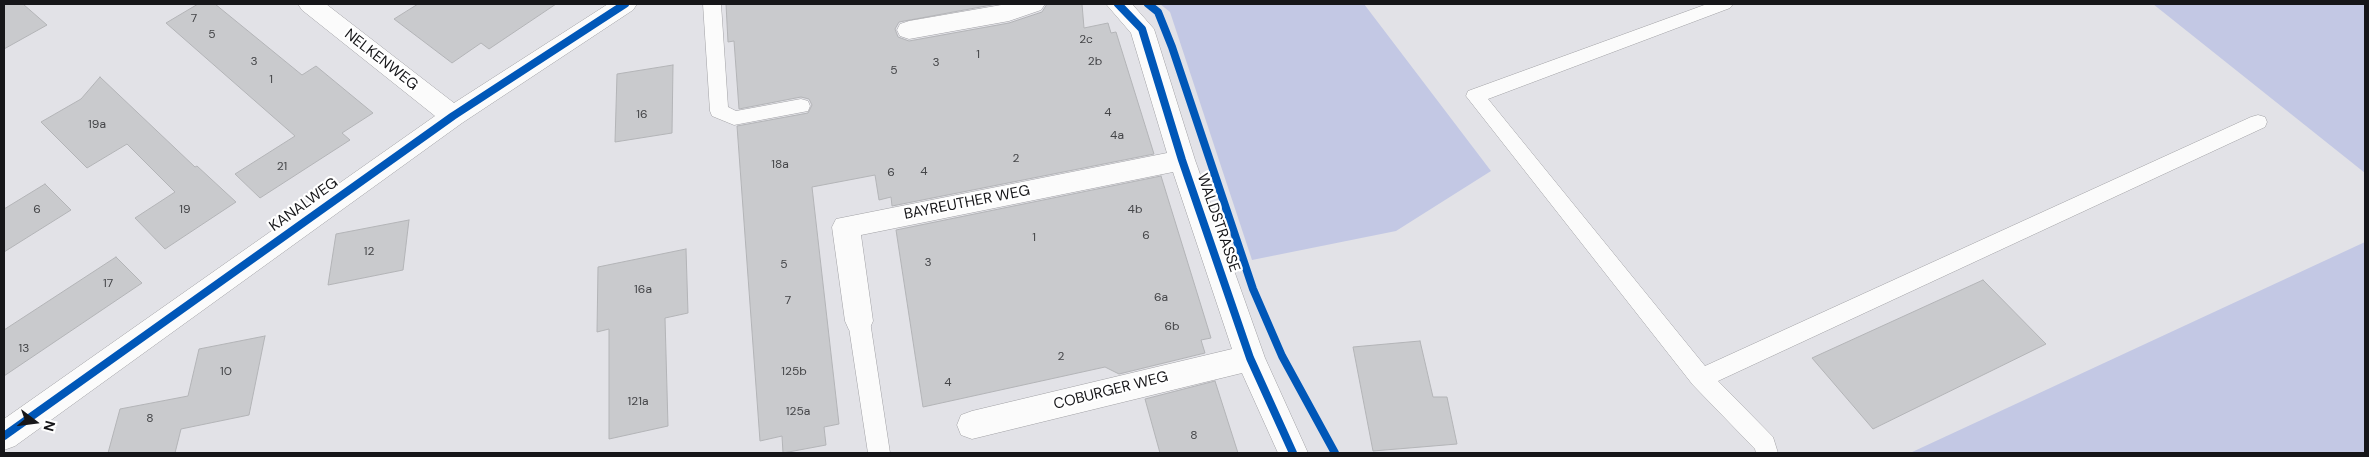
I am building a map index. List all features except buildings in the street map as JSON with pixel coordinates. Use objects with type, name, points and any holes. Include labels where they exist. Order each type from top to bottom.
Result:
[{"type":"street","name":"NELKENWEG","points":[[310,4],[453,116]]},
{"type":"street","name":"KANALWEG","points":[[4,436],[453,116],[624,4]]},
{"type":"street","points":[[909,30],[1008,12],[1034,4]]},
{"type":"street","name":"WALDSTRASSE","points":[[1118,4],[1142,29],[1182,160],[1250,358],[1293,453]]},
{"type":"street","name":"BAYREUTHER WEG","points":[[859,321],[846,227],[1182,160]]},
{"type":"street","name":"COBURGER WEG","points":[[972,425],[1250,358]]},
{"type":"lane","points":[[712,4],[719,111],[734,118],[801,106]]},
{"type":"lane","points":[[1724,4],[1475,96],[1701,378],[1765,444],[1767,453]]},
{"type":"lane","points":[[1701,378],[2258,122]]},
{"type":"lane","points":[[859,321],[879,453]]},
{"type":"shaded area","points":[[1160,4],[1364,4],[1491,171],[1396,231],[1252,260],[1170,12]]},
{"type":"shaded area","points":[[2153,4],[2365,4],[2365,173]]},
{"type":"shaded area","points":[[2365,242],[2365,453],[1910,453]]},
{"type":"cycle path","points":[[4,436],[453,116],[625,4]]},
{"type":"cycle path","points":[[1118,4],[1142,29],[1182,160],[1250,358],[1293,453]]},
{"type":"cycle path","points":[[1148,4],[1158,12],[1172,47],[1253,289],[1282,356],[1335,453]]}]
